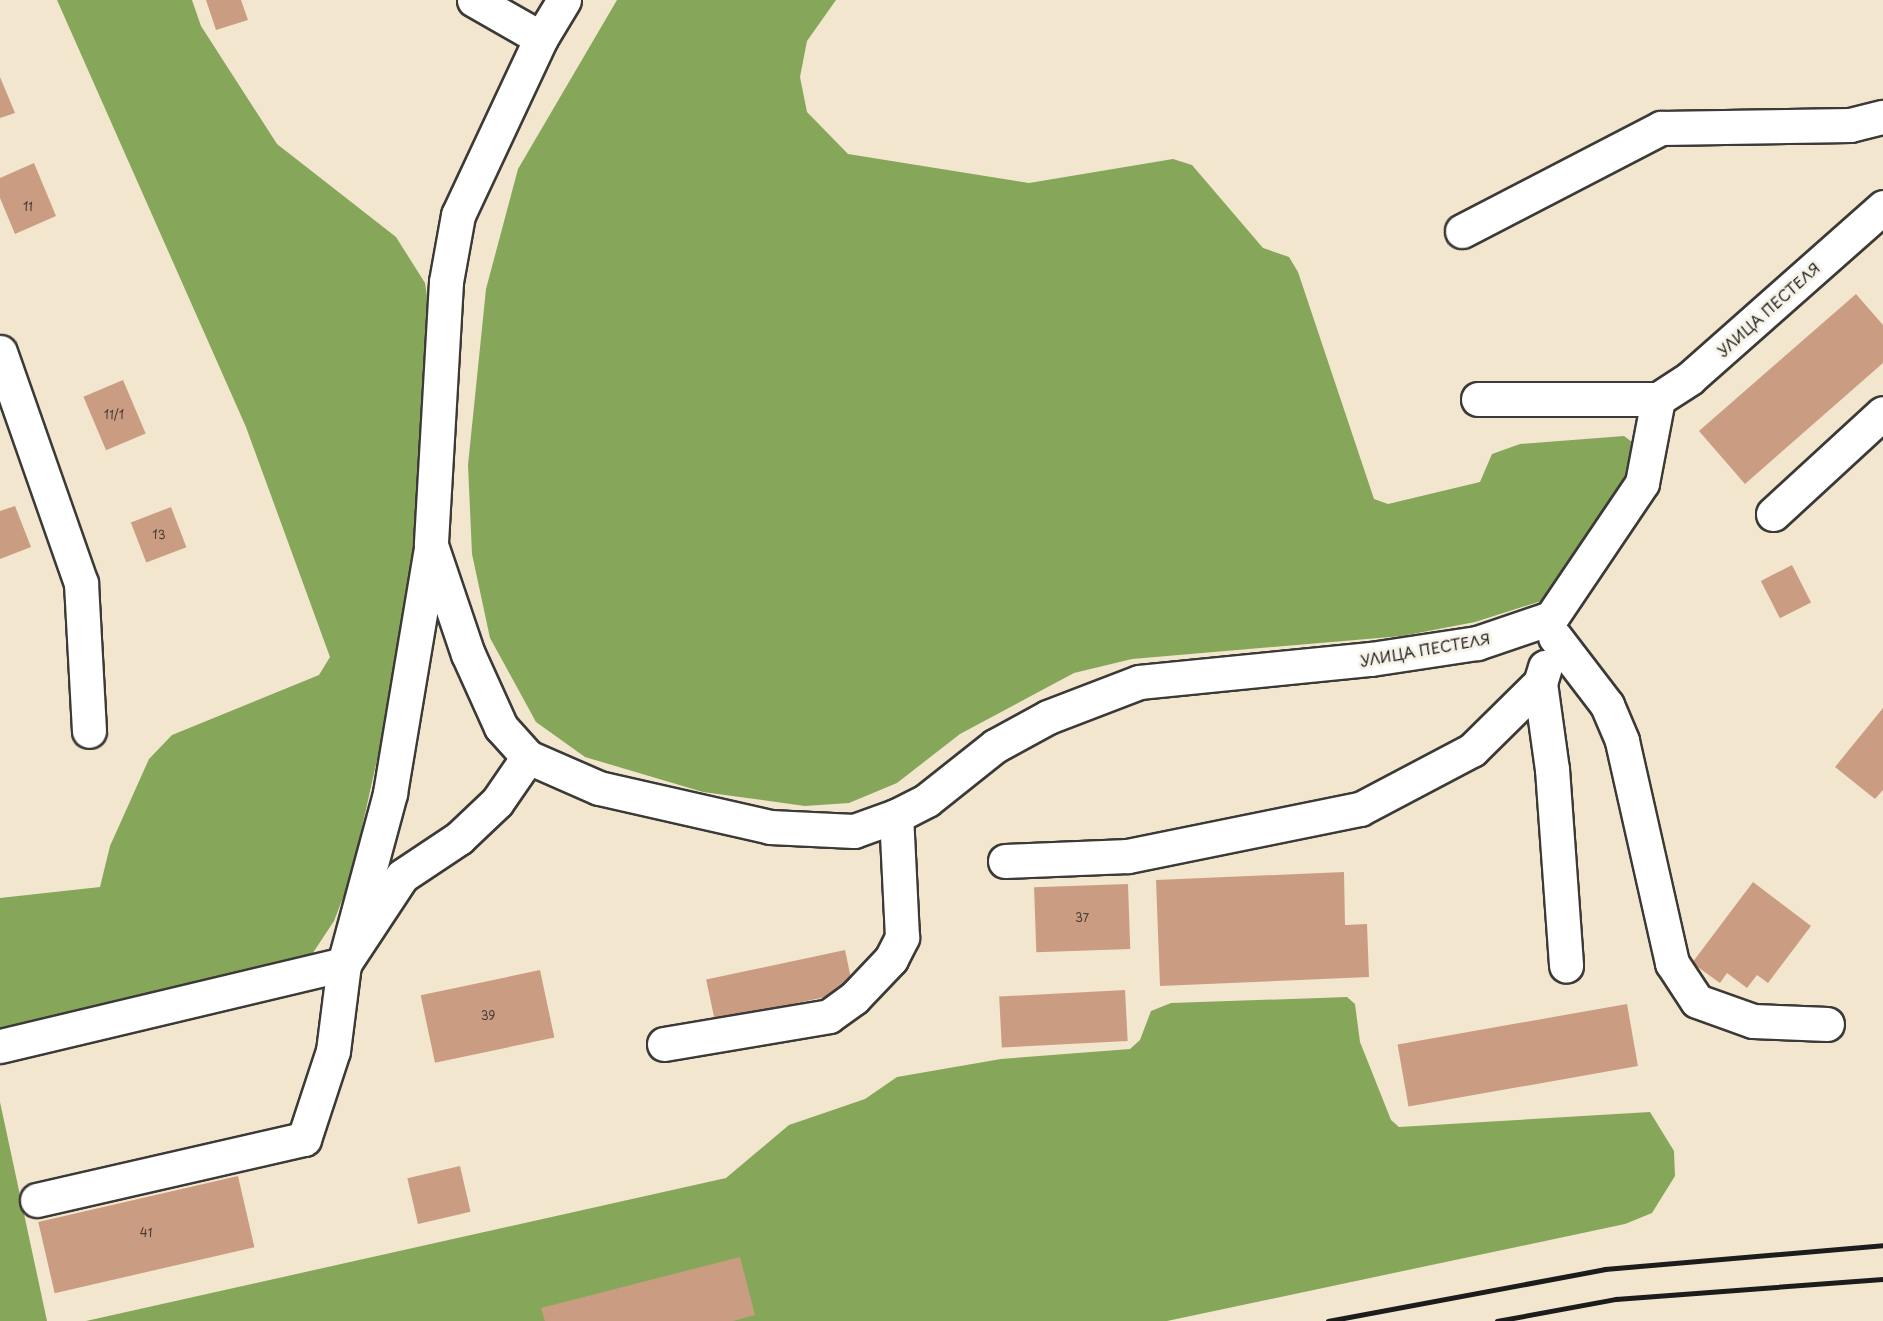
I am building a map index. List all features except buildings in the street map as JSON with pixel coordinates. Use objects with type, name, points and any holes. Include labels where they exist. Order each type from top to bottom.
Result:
[{"type":"street","points":[[474,0],[541,38]]},
{"type":"street","points":[[36,1200],[304,1139],[333,1051],[344,964],[390,793],[431,545],[446,282],[458,215],[541,38],[564,0]]},
{"type":"street","points":[[1462,231],[1661,128],[1850,125],[1883,117]]},
{"type":"street","name":"УЛИЦА ПЕСТЕЛЯ","points":[[1658,399],[1690,378],[1883,207]]},
{"type":"street","points":[[0,352],[81,583],[89,731]]},
{"type":"street","points":[[1478,399],[1658,399],[1642,483],[1553,628],[1540,682],[1552,769],[1566,966]]},
{"type":"street","points":[[1773,514],[1883,413]]},
{"type":"street","points":[[0,1046],[344,964],[402,876],[459,838],[497,802],[528,757],[501,727],[468,654],[431,545]]},
{"type":"street","points":[[1553,628],[1607,705],[1622,741],[1672,963],[1697,1001],[1753,1021],[1827,1024]]},
{"type":"street","name":"УЛИЦА ПЕСТЕЛЯ","points":[[528,757],[599,788],[770,827],[854,831],[896,816],[927,800],[995,746],[1048,717],[1139,682],[1407,654],[1553,628]]},
{"type":"street","points":[[1005,861],[1128,856],[1360,809],[1472,750],[1540,682]]},
{"type":"street","points":[[664,1044],[829,1016],[854,998],[891,959],[902,937],[896,816]]},
{"type":"green space","points":[[57,0],[192,0],[201,26],[277,144],[396,237],[425,283],[431,323],[421,525],[400,656],[351,877],[334,921],[295,980],[0,1045],[0,898],[100,887],[110,846],[149,759],[172,735],[319,675],[330,657],[246,427]]},
{"type":"green space","points":[[617,0],[836,0],[807,41],[800,77],[807,112],[848,154],[1029,183],[1173,159],[1192,165],[1263,248],[1289,257],[1298,272],[1374,499],[1388,504],[1480,482],[1492,454],[1520,444],[1624,436],[1644,451],[1554,597],[1475,622],[1402,636],[1132,659],[1074,673],[960,734],[897,783],[849,803],[805,806],[703,792],[585,757],[536,722],[490,638],[472,554],[468,465],[486,289],[518,169]]},
{"type":"green space","points":[[1347,997],[1355,1004],[1360,1042],[1391,1120],[1399,1127],[1650,1112],[1674,1151],[1675,1176],[1652,1213],[1625,1224],[1167,1321],[86,1321],[726,1178],[789,1125],[865,1099],[897,1077],[1001,1059],[1130,1049],[1140,1040],[1151,1011],[1171,1003]]},
{"type":"green space","points":[[0,1102],[47,1321],[0,1321]]},
{"type":"railway","points":[[1328,1321],[1605,1269],[1883,1245]]},
{"type":"railway","points":[[1497,1321],[1616,1299],[1883,1279]]}]
